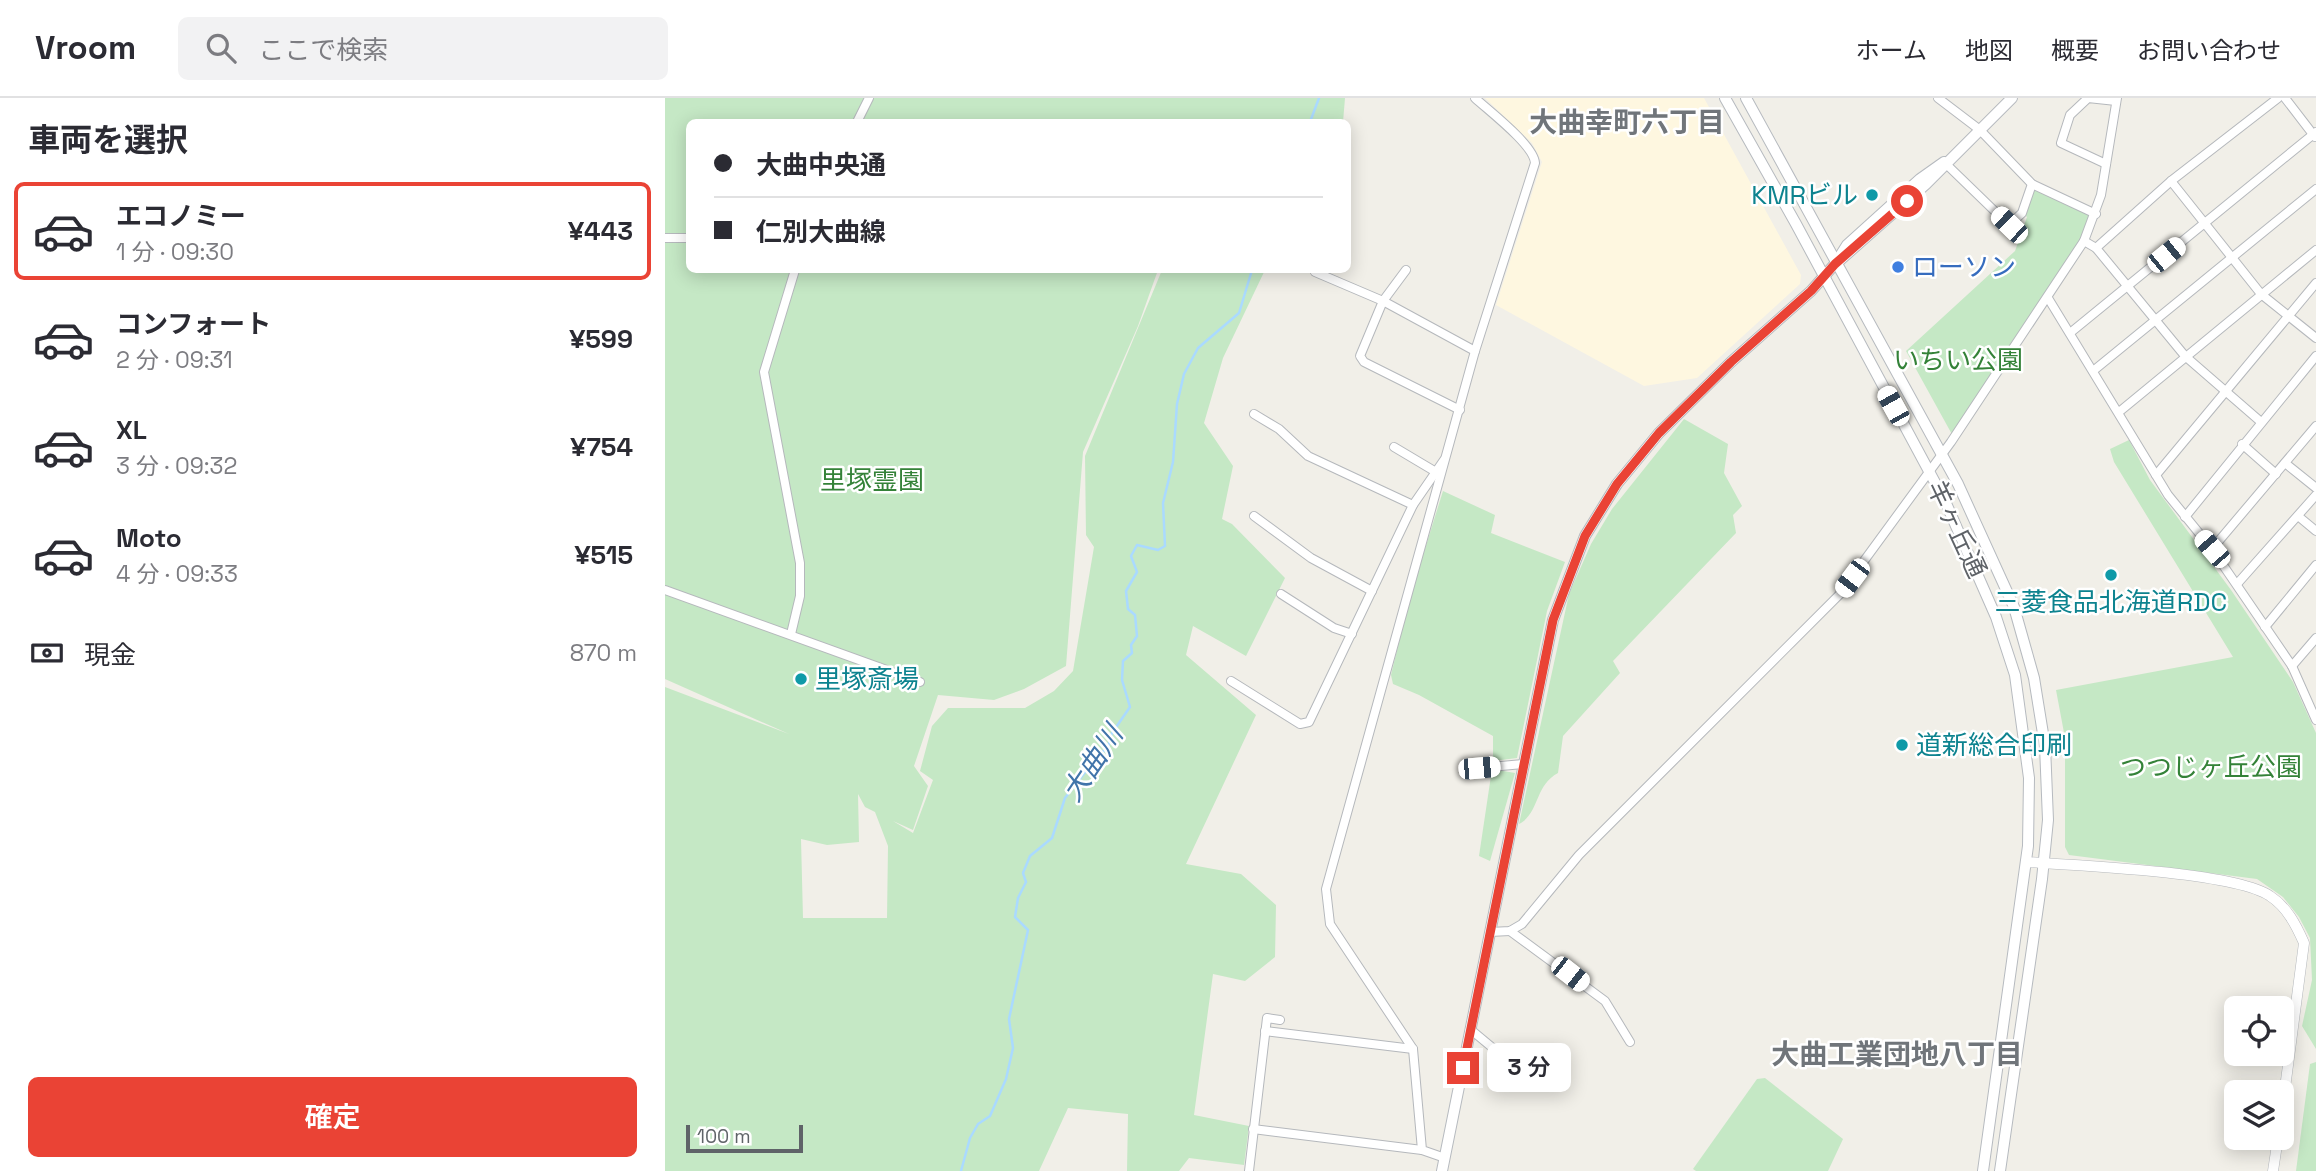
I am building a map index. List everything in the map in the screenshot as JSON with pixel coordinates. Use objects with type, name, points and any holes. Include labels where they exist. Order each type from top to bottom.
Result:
[{"type":"main road","name":"羊ヶ丘通","points":[[1725,98],[1929,471],[1981,580],[2015,675],[2029,778],[2026,862],[1983,1171]]},
{"type":"main road","name":"羊ヶ丘通","points":[[1746,98],[1942,454],[1999,571],[2026,647],[2040,705],[2046,758],[2048,820],[2000,1171]]},
{"type":"main road","points":[[1442,1171],[1553,620],[1585,536],[1617,484],[1659,433],[1823,277],[1847,245],[1920,178],[1944,162],[2013,98]]},
{"type":"street","points":[[858,119],[869,98]]},
{"type":"street","points":[[1422,1150],[1413,1049],[1330,924],[1326,889],[1475,351],[1535,163],[1535,156],[1526,145],[1475,98]]},
{"type":"street","points":[[1490,932],[1510,931],[1522,924],[1579,855],[1839,595],[1942,454],[2048,298],[2084,241],[2096,214],[2106,164],[2117,99],[2088,98],[2070,115],[2061,143],[2106,164]]},
{"type":"street","points":[[2096,248],[2171,181],[2278,98]]},
{"type":"street","points":[[2070,332],[2315,135],[2285,98]]},
{"type":"street","points":[[1940,99],[1980,130],[2032,184],[2096,214]]},
{"type":"street","points":[[1944,162],[2009,225],[2022,213],[2032,184]]},
{"type":"street","points":[[2171,181],[2261,294],[2316,338]]},
{"type":"street","points":[[2094,371],[2316,189]]},
{"type":"street","points":[[665,237],[686,238]]},
{"type":"street","points":[[2084,241],[2096,248],[2185,356],[2261,422]]},
{"type":"street","points":[[2119,412],[2316,250]]},
{"type":"street","points":[[1406,270],[1383,301],[1360,356],[1364,362],[1460,410]]},
{"type":"street","points":[[791,634],[800,596],[800,563],[764,372],[794,273]]},
{"type":"street","points":[[1317,273],[1383,301],[1475,351]]},
{"type":"street","points":[[2156,475],[2316,283]]},
{"type":"street","points":[[2048,298],[2156,475],[2237,584],[2292,666],[2314,706],[2316,720]]},
{"type":"street","points":[[2185,517],[2316,356]]},
{"type":"street","points":[[1254,414],[1279,429],[1308,456],[1413,505]]},
{"type":"street","points":[[2212,549],[2316,426]]},
{"type":"street","points":[[2242,444],[2276,474]]},
{"type":"street","points":[[1394,447],[1436,472]]},
{"type":"street","points":[[1231,681],[1300,724],[1309,722],[1413,505],[1447,455]]},
{"type":"street","points":[[2285,463],[2316,488]]},
{"type":"street","points":[[2237,584],[2316,495]]},
{"type":"street","points":[[1254,516],[1311,558],[1372,591]]},
{"type":"street","points":[[2298,516],[2316,531]]},
{"type":"street","points":[[2265,628],[2316,565]]},
{"type":"street","points":[[665,590],[920,682]]},
{"type":"street","points":[[1281,594],[1341,632],[1352,634]]},
{"type":"street","points":[[1323,621],[1328,612]]},
{"type":"street","points":[[2292,666],[2316,638]]},
{"type":"street","points":[[1479,768],[1523,764]]},
{"type":"street","points":[[2026,862],[2225,881],[2270,895],[2293,918],[2304,943],[2304,961],[2287,1080]]},
{"type":"street","points":[[1510,931],[1605,1001],[1630,1042]]},
{"type":"street","points":[[1249,1171],[1267,1018],[1280,1020]]},
{"type":"street","points":[[1470,1029],[1524,1074]]},
{"type":"street","points":[[1265,1031],[1413,1049]]},
{"type":"street","points":[[1253,1129],[1422,1150],[1445,1158]]},
{"type":"street","points":[[2273,1171],[2276,1150]]},
{"type":"shaded area","points":[[1485,98],[1704,98],[1801,275],[1800,284],[1697,378],[1644,386],[1496,305],[1542,162],[1532,143]]},
{"type":"green space","name":"里塚霊園","points":[[665,98],[1345,98],[1343,119],[686,119],[686,273],[1157,273],[1138,326],[1083,452],[1066,666],[1024,689],[994,700],[938,695],[914,766],[928,786],[913,830],[893,821],[913,833],[933,780],[920,771],[932,726],[948,708],[1025,708],[1054,691],[1073,671],[1094,547],[1086,535],[1085,456],[1161,273],[1264,273],[1223,358],[1204,423],[1233,466],[1222,519],[1232,524],[1285,578],[1246,656],[1193,626],[1186,655],[1256,715],[1186,864],[1241,874],[1276,905],[1275,957],[1245,981],[1213,974],[1194,1115],[1249,1126],[1244,1165],[1189,1158],[1179,1171],[1127,1171],[1128,1114],[1068,1108],[1039,1171],[665,1171],[665,687],[789,734],[665,679]],"holes":[[[858,794],[865,807],[875,812],[888,846],[887,918],[803,918],[801,839],[827,845],[859,842]]]},
{"type":"green space","name":"いちい公園","points":[[2032,184],[2096,214],[2084,241],[1954,438],[1906,351],[2015,251],[2027,217],[2022,213]]},
{"type":"green space","points":[[1684,419],[1728,444],[1724,473],[1742,506],[1733,515],[1736,533],[1613,661],[1620,673],[1563,736],[1558,773],[1550,778],[1531,813],[1519,824],[1569,594],[1591,544],[1612,509]]},
{"type":"green space","name":"つつじヶ丘公園","points":[[2129,440],[2150,480],[2231,590],[2293,682],[2316,733],[2316,1049],[2302,1026],[2312,980],[2310,938],[2299,917],[2283,897],[2257,879],[2069,855],[2065,847],[2065,738],[2056,690],[2233,657],[2114,462],[2110,449]]},
{"type":"green space","points":[[1443,491],[1495,515],[1491,533],[1565,562],[1547,611],[1517,758],[1493,761],[1493,736],[1419,695],[1393,684],[1391,675],[1409,600]]},
{"type":"green space","points":[[1492,769],[1515,773],[1490,861],[1479,856]]},
{"type":"green space","points":[[2316,1062],[2316,1171],[2296,1171],[2310,1064]]},
{"type":"green space","points":[[1765,1078],[1843,1139],[1828,1171],[1693,1169],[1757,1079]]},
{"type":"waterway","name":"大曲川","points":[[1311,119],[1319,98]]},
{"type":"waterway","name":"大曲川","points":[[961,1171],[970,1138],[978,1124],[990,1116],[1006,1079],[1013,1048],[1009,1019],[1028,930],[1015,917],[1018,898],[1026,882],[1023,873],[1030,856],[1052,838],[1065,798],[1108,747],[1112,733],[1130,707],[1122,680],[1123,661],[1132,653],[1131,645],[1137,636],[1135,615],[1128,609],[1126,591],[1137,572],[1131,556],[1137,545],[1158,550],[1165,546],[1163,503],[1173,462],[1177,404],[1184,374],[1198,348],[1239,313],[1251,273]]},
{"type":"place","name":"KMRビル","points":[[1872,195]]},
{"type":"place","name":"ローソン","points":[[1898,267]]},
{"type":"place","name":"三菱食品北海道RDC","points":[[2111,575]]},
{"type":"place","name":"里塚斎場","points":[[801,679]]},
{"type":"place","name":"道新総合印刷","points":[[1902,745]]},
{"type":"district","name":"大曲幸町六丁目","points":[[1627,122]]},
{"type":"district","name":"大曲工業団地八丁目","points":[[1897,1054]]},
{"type":"route","points":[[1463,1068],[1553,620],[1585,536],[1617,484],[1659,433],[1731,362],[1811,291],[1835,264],[1851,253],[1907,201]]}]
